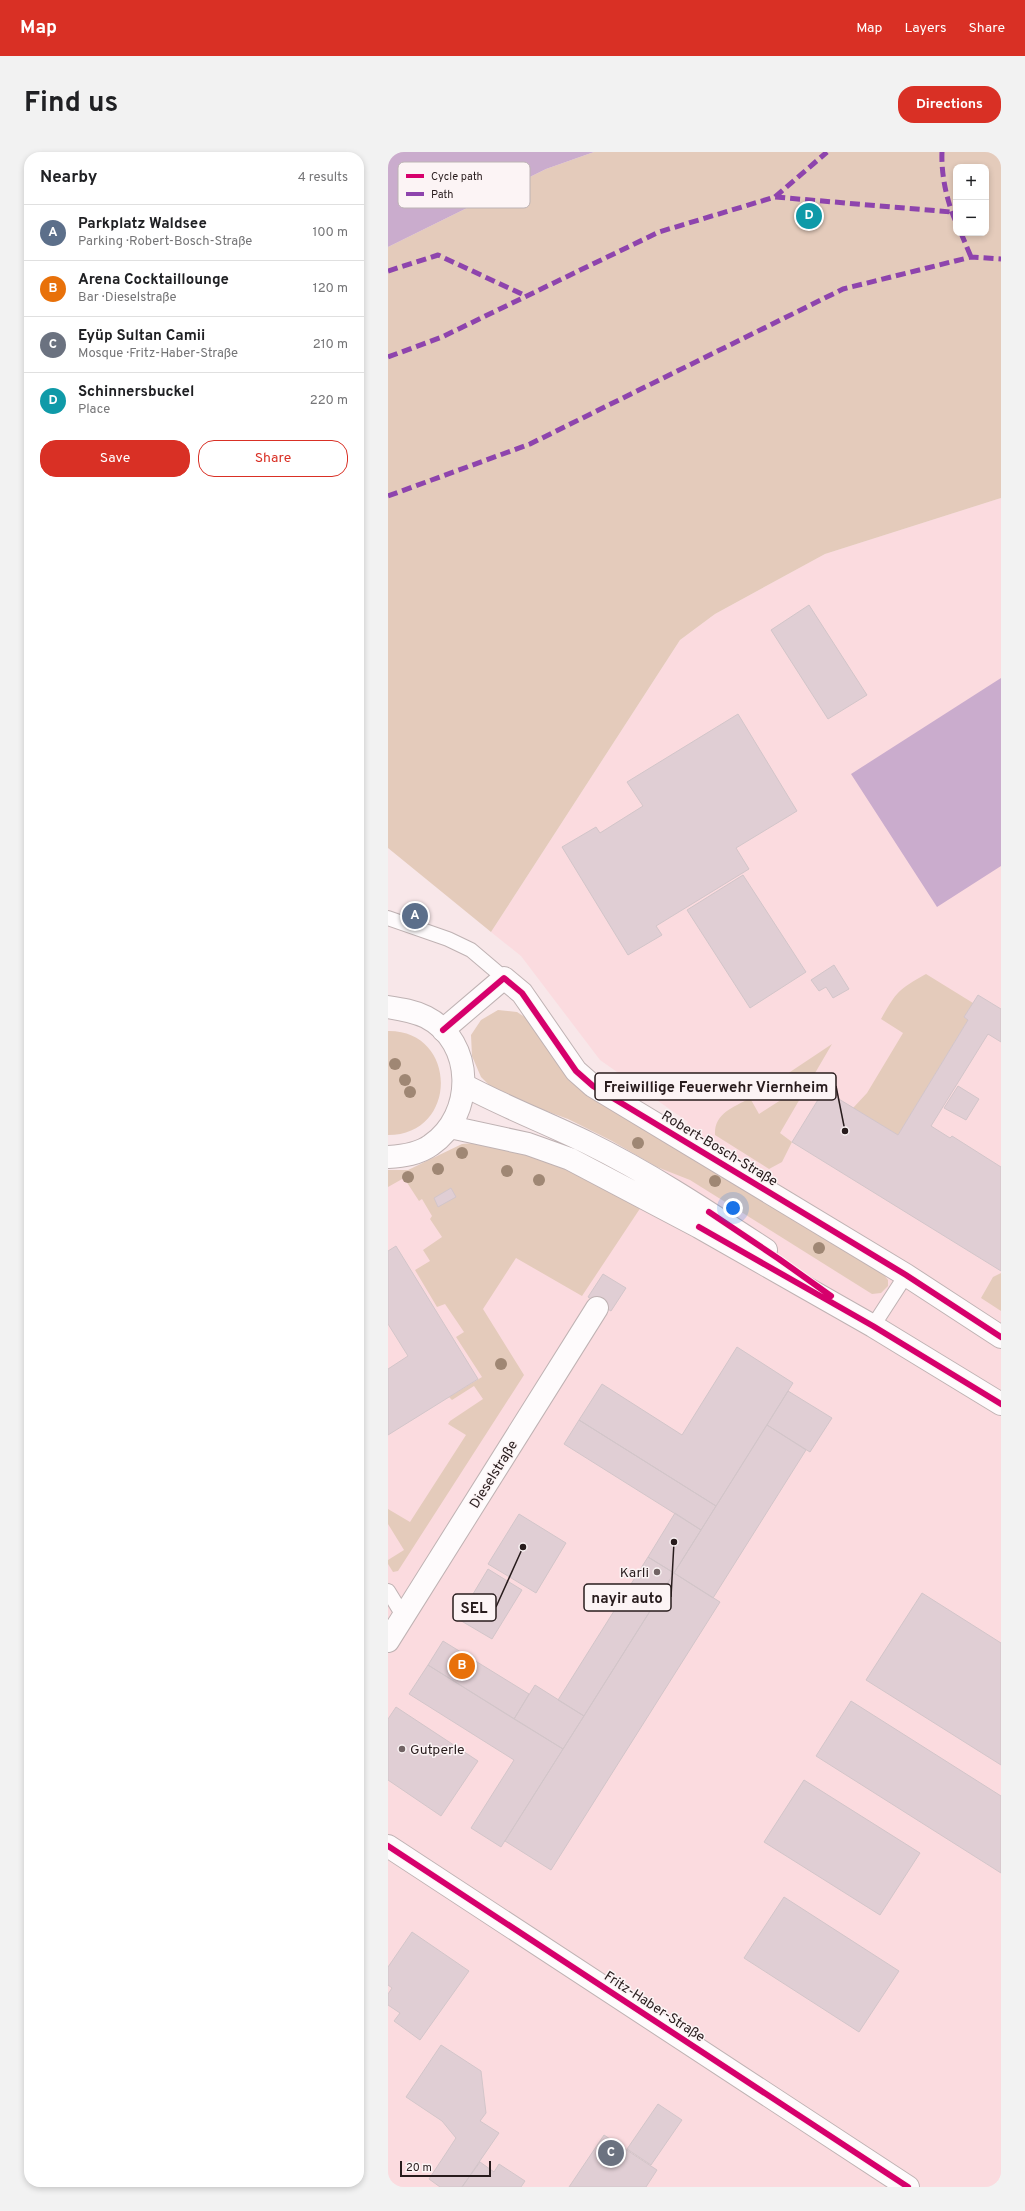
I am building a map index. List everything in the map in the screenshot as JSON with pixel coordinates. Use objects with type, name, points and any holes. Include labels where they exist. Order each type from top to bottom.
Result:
[{"type":"street","points":[[443,1030],[504,978]]},
{"type":"street","name":"Robert-Bosch-Straße","points":[[504,978],[522,993],[576,1071],[593,1086],[906,1275],[1001,1338]]},
{"type":"street","points":[[388,1007],[408,1010],[427,1017],[443,1030],[455,1046],[462,1065],[464,1085],[460,1107],[450,1127],[431,1145],[408,1155],[388,1157]]},
{"type":"street","points":[[464,1085],[493,1101],[588,1143],[642,1171],[779,1259],[873,1326]]},
{"type":"street","points":[[450,1127],[485,1133],[528,1144],[570,1159],[699,1227],[873,1326],[1001,1404]]},
{"type":"street","name":"Dieselstraße","points":[[388,1641],[597,1308]]},
{"type":"street","name":"Fritz-Haber-Straße","points":[[388,1846],[908,2187]]},
{"type":"lane","points":[[388,918],[448,939],[471,950],[504,978]]},
{"type":"lane","points":[[873,1326],[906,1275]]},
{"type":"lane","points":[[388,1591],[404,1617]]},
{"type":"shaded area","points":[[388,152],[594,152],[546,169],[530,177],[530,162],[398,162],[398,208],[467,208],[388,247]]},
{"type":"shaded area","points":[[594,152],[1001,152],[1001,498],[825,554],[715,614],[680,640],[491,932],[388,848],[388,247],[467,208],[530,208],[530,177],[546,169]]},
{"type":"shaded area","points":[[1001,498],[1001,2187],[388,2187],[388,1171],[641,1207],[688,1122],[600,1060],[521,956],[491,932],[680,640],[715,614],[825,554]]},
{"type":"shaded area","points":[[1001,678],[1001,866],[937,907],[851,774]]},
{"type":"shaded area","points":[[926,974],[973,1003],[964,1017],[968,1020],[898,1135],[853,1108],[867,1093],[903,1033],[881,1019],[899,992]]},
{"type":"shaded area","points":[[498,1010],[517,1012],[531,1021],[551,1052],[882,1272],[888,1280],[888,1286],[881,1293],[872,1294],[690,1180],[657,1167],[612,1141],[568,1119],[497,1093],[481,1077],[472,1056],[471,1035],[481,1020]]},
{"type":"shaded area","points":[[388,1031],[411,1035],[428,1047],[437,1063],[441,1083],[438,1102],[428,1119],[411,1130],[388,1135]]},
{"type":"shaded area","points":[[832,1044],[780,1133],[792,1142],[782,1162],[769,1169],[715,1135],[718,1121],[721,1116],[731,1108],[750,1098],[759,1114],[784,1098],[775,1082]]},
{"type":"shaded area","points":[[487,1142],[507,1147],[547,1161],[641,1207],[582,1296],[516,1258],[483,1309],[524,1375],[398,1571],[393,1572],[388,1564],[388,1560],[404,1550],[388,1524],[388,1509],[410,1522],[466,1435],[448,1424],[450,1421],[483,1399],[474,1386],[452,1400],[449,1397],[482,1377],[456,1337],[464,1332],[445,1304],[437,1307],[415,1270],[430,1261],[423,1250],[442,1237],[430,1219],[432,1216],[422,1199],[419,1201],[404,1178],[388,1187],[388,1170],[408,1170],[462,1144]]},
{"type":"shaded area","points":[[1001,1273],[1001,1311],[981,1298],[993,1277]]},
{"type":"building","points":[[809,605],[867,695],[828,719],[771,630]]},
{"type":"building","points":[[738,714],[797,811],[736,848],[749,869],[656,926],[662,935],[628,955],[562,847],[596,827],[600,833],[643,806],[627,782]]},
{"type":"building","points":[[743,875],[806,972],[750,1008],[687,910]]},
{"type":"building","points":[[834,965],[849,989],[833,998],[826,987],[819,991],[811,980]]},
{"type":"building","points":[[978,995],[1001,1009],[1001,1042],[988,1034],[931,1126],[950,1138],[952,1136],[1001,1167],[1001,1271],[792,1142],[824,1090],[898,1135],[968,1020],[964,1017]]},
{"type":"building","points":[[958,1086],[979,1099],[966,1120],[944,1108]]},
{"type":"building","points":[[451,1188],[456,1197],[438,1207],[434,1198]]},
{"type":"building","points":[[396,1246],[478,1379],[388,1435],[388,1369],[408,1356],[388,1324],[388,1251]]},
{"type":"building","points":[[603,1274],[626,1288],[611,1311],[588,1297]]},
{"type":"building","points":[[737,1347],[793,1383],[716,1506],[579,1420],[602,1384],[682,1435]]},
{"type":"building","points":[[788,1391],[832,1418],[810,1452],[767,1425]]},
{"type":"building","points":[[579,1420],[716,1506],[701,1530],[564,1444]]},
{"type":"building","points":[[767,1425],[806,1450],[713,1598],[674,1573]]},
{"type":"building","points":[[675,1513],[701,1530],[674,1573],[648,1557]]},
{"type":"building","points":[[519,1514],[566,1543],[536,1593],[488,1564]]},
{"type":"building","points":[[648,1557],[674,1573],[584,1716],[558,1700]]},
{"type":"building","points":[[488,1569],[522,1590],[492,1639],[458,1619]]},
{"type":"building","points":[[674,1573],[720,1602],[551,1870],[505,1841]]},
{"type":"building","points":[[922,1593],[1001,1643],[1001,1765],[866,1680]]},
{"type":"building","points":[[443,1641],[529,1694],[514,1719],[428,1665]]},
{"type":"building","points":[[428,1665],[563,1749],[501,1847],[471,1828],[514,1760],[409,1694]]},
{"type":"building","points":[[535,1685],[584,1716],[563,1749],[514,1719]]},
{"type":"building","points":[[851,1701],[1001,1796],[1001,1873],[816,1756]]},
{"type":"building","points":[[396,1707],[478,1761],[441,1816],[388,1780],[388,1719]]},
{"type":"building","points":[[804,1780],[920,1853],[880,1915],[764,1842]]},
{"type":"building","points":[[784,1897],[899,1971],[859,2032],[744,1958]]},
{"type":"building","points":[[412,1932],[469,1971],[420,2040],[394,2021],[400,2013],[388,2005],[388,1994],[392,1988],[388,1985],[388,1967]]},
{"type":"building","points":[[441,2045],[481,2071],[486,2113],[480,2121],[499,2133],[462,2187],[440,2187],[429,2179],[456,2138],[442,2121],[406,2097]]},
{"type":"building","points":[[658,2104],[682,2120],[651,2165],[627,2149]]},
{"type":"building","points":[[604,2135],[657,2170],[646,2187],[569,2187]]},
{"type":"building","points":[[480,2162],[494,2172],[499,2164],[525,2181],[521,2187],[462,2187]]},
{"type":"marked path","points":[[775,197],[827,152]]},
{"type":"marked path","points":[[942,152],[942,170],[945,188],[953,214]]},
{"type":"marked path","points":[[388,357],[442,337],[659,232],[775,197],[951,212]]},
{"type":"marked path","points":[[962,236],[971,257]]},
{"type":"marked path","points":[[388,271],[438,255],[526,296]]},
{"type":"marked path","points":[[388,496],[530,444],[843,289],[971,257],[1001,259]]},
{"type":"cycle path","points":[[443,1030],[504,978],[522,993],[576,1071],[593,1086],[906,1275],[1001,1337]]},
{"type":"cycle path","points":[[709,1212],[831,1296]]},
{"type":"cycle path","points":[[699,1227],[873,1326],[1001,1404]]},
{"type":"cycle path","points":[[388,1846],[908,2187]]},
{"type":"place","name":"Schinnersbuckel","points":[[809,216]]},
{"type":"place","name":"Parkplatz Waldsee","points":[[415,916]]},
{"type":"place","name":"Freiwillige Feuerwehr Viernheim","points":[[845,1131]]},
{"type":"place","name":"nayir auto","points":[[674,1542]]},
{"type":"place","name":"SEL","points":[[523,1547]]},
{"type":"place","name":"Karli","points":[[657,1572]]},
{"type":"place","name":"Arena Cocktaillounge","points":[[462,1666]]},
{"type":"place","name":"Gutperle","points":[[402,1749]]},
{"type":"place","name":"Eyüp Sultan Camii","points":[[611,2153]]}]
